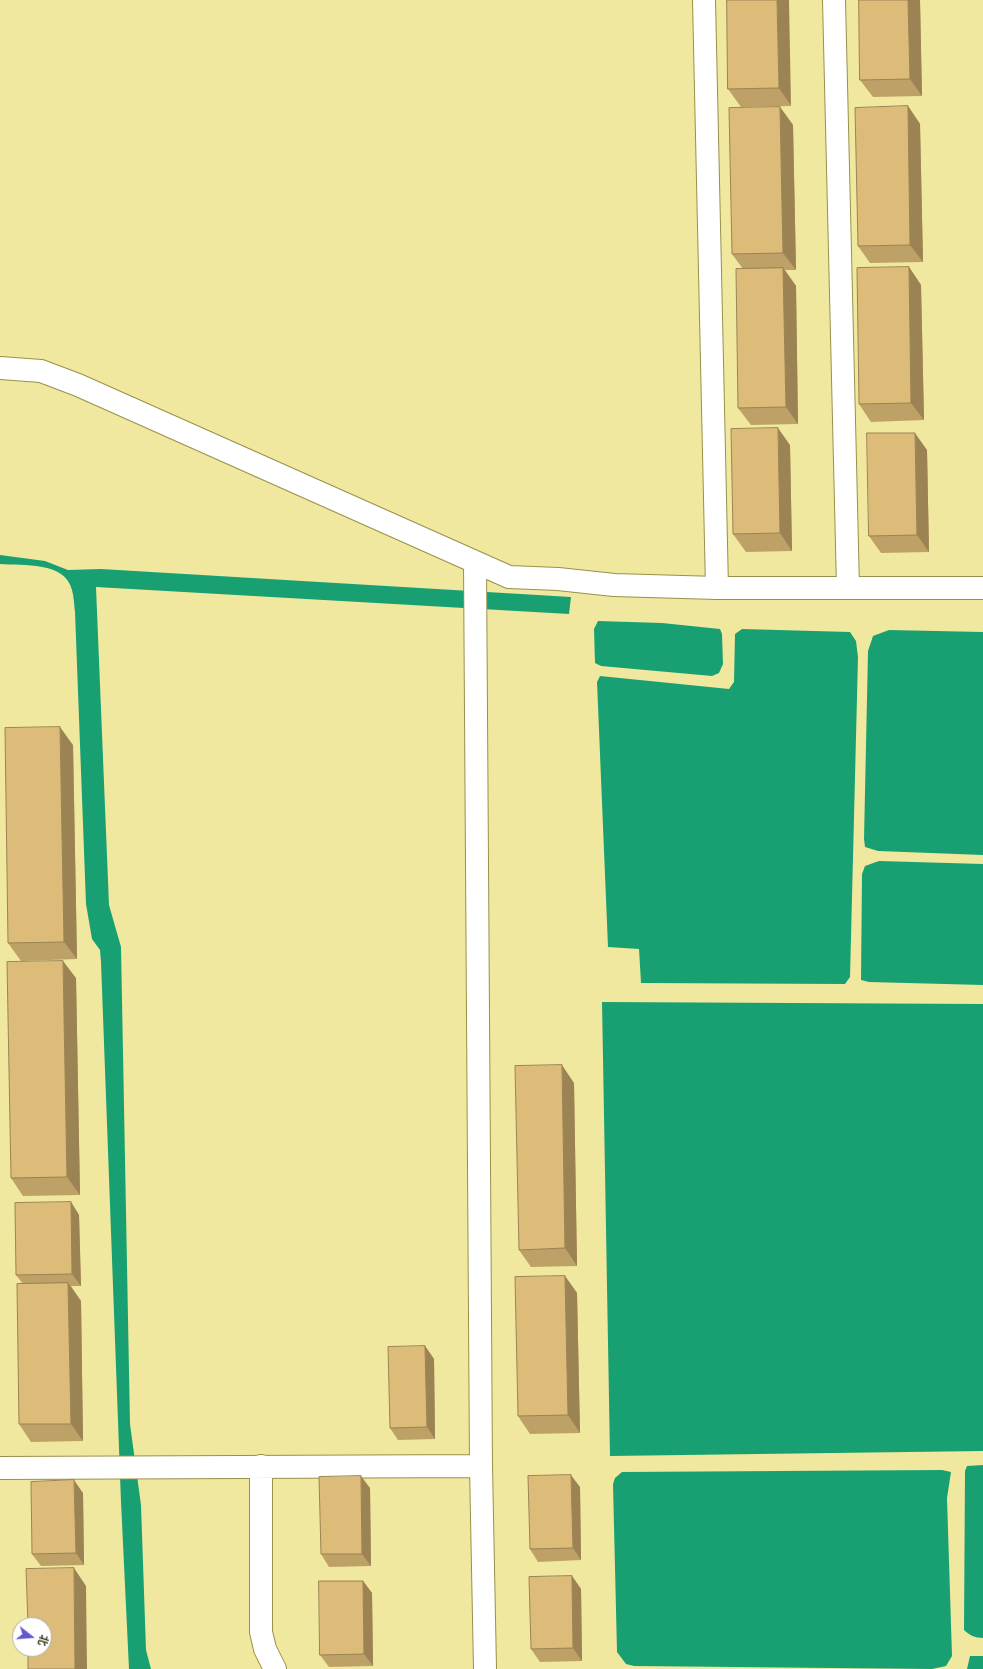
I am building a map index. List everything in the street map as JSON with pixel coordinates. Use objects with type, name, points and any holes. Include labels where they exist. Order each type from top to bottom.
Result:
[{"type":"street","points":[[704,0],[717,588]]},
{"type":"street","points":[[834,0],[848,588]]},
{"type":"street","points":[[0,368],[41,371],[78,385],[509,577],[558,579],[614,585],[717,588],[983,588]]},
{"type":"street","points":[[475,562],[481,1466],[485,1669]]},
{"type":"street","points":[[261,1466],[261,1632],[265,1649],[275,1669]]},
{"type":"street","points":[[0,1468],[481,1466]]},
{"type":"shaded area","points":[[0,555],[45,561],[68,570],[101,569],[571,597],[569,614],[96,587],[109,905],[121,947],[130,1424],[141,1505],[146,1650],[151,1669],[129,1669],[121,1502],[101,962],[100,950],[92,939],[86,904],[74,598],[68,581],[61,574],[42,567],[31,565],[0,564]]},
{"type":"shaded area","points":[[598,621],[662,623],[720,629],[722,634],[723,664],[719,673],[712,676],[601,666],[595,663],[594,629]]},
{"type":"shaded area","points":[[742,629],[850,632],[856,641],[858,657],[850,977],[845,984],[641,983],[639,949],[608,947],[597,682],[600,676],[729,689],[734,682],[735,634]]},
{"type":"shaded area","points":[[889,630],[983,632],[983,855],[878,851],[865,847],[868,651],[873,636]]},
{"type":"shaded area","points":[[879,861],[983,864],[983,985],[869,982],[861,980],[862,874],[865,866]]},
{"type":"shaded area","points":[[602,1002],[983,1004],[983,1451],[610,1456]]},
{"type":"shaded area","points":[[983,1465],[983,1638],[972,1636],[964,1630],[965,1471],[967,1466]]},
{"type":"shaded area","points":[[942,1470],[951,1472],[947,1498],[952,1656],[946,1666],[932,1669],[634,1666],[626,1664],[617,1652],[613,1484],[615,1478],[622,1472]]},
{"type":"shaded area","points":[[970,1656],[983,1656],[983,1669],[967,1669]]},
{"type":"building","points":[[727,0],[777,0],[779,88],[728,89]]},
{"type":"building","points":[[859,0],[908,0],[910,79],[860,80]]},
{"type":"building","points":[[908,106],[910,245],[858,246],[855,108]]},
{"type":"building","points":[[780,107],[783,253],[732,254],[729,108]]},
{"type":"building","points":[[909,267],[911,403],[859,404],[857,268]]},
{"type":"building","points":[[783,268],[786,407],[738,408],[736,269]]},
{"type":"building","points":[[778,428],[780,533],[733,534],[731,429]]},
{"type":"building","points":[[867,433],[915,433],[917,535],[869,536]]},
{"type":"building","points":[[60,727],[64,942],[8,943],[5,728]]},
{"type":"building","points":[[63,961],[67,1177],[11,1178],[7,962]]},
{"type":"building","points":[[562,1065],[565,1248],[519,1250],[515,1066]]},
{"type":"building","points":[[71,1202],[72,1274],[16,1275],[15,1203]]},
{"type":"building","points":[[565,1276],[568,1415],[518,1416],[515,1277]]},
{"type":"building","points":[[68,1283],[71,1424],[19,1424],[17,1284]]},
{"type":"building","points":[[425,1346],[427,1427],[390,1428],[388,1347]]},
{"type":"building","points":[[571,1475],[573,1548],[530,1549],[528,1476]]},
{"type":"building","points":[[361,1476],[362,1554],[321,1554],[319,1477]]},
{"type":"building","points":[[74,1480],[76,1553],[32,1554],[31,1482]]},
{"type":"building","points":[[74,1568],[75,1669],[28,1669],[28,1657],[52,1657],[52,1617],[28,1617],[26,1569]]},
{"type":"building","points":[[572,1576],[573,1648],[531,1649],[529,1577]]},
{"type":"building","points":[[319,1581],[363,1581],[364,1654],[320,1655]]}]
